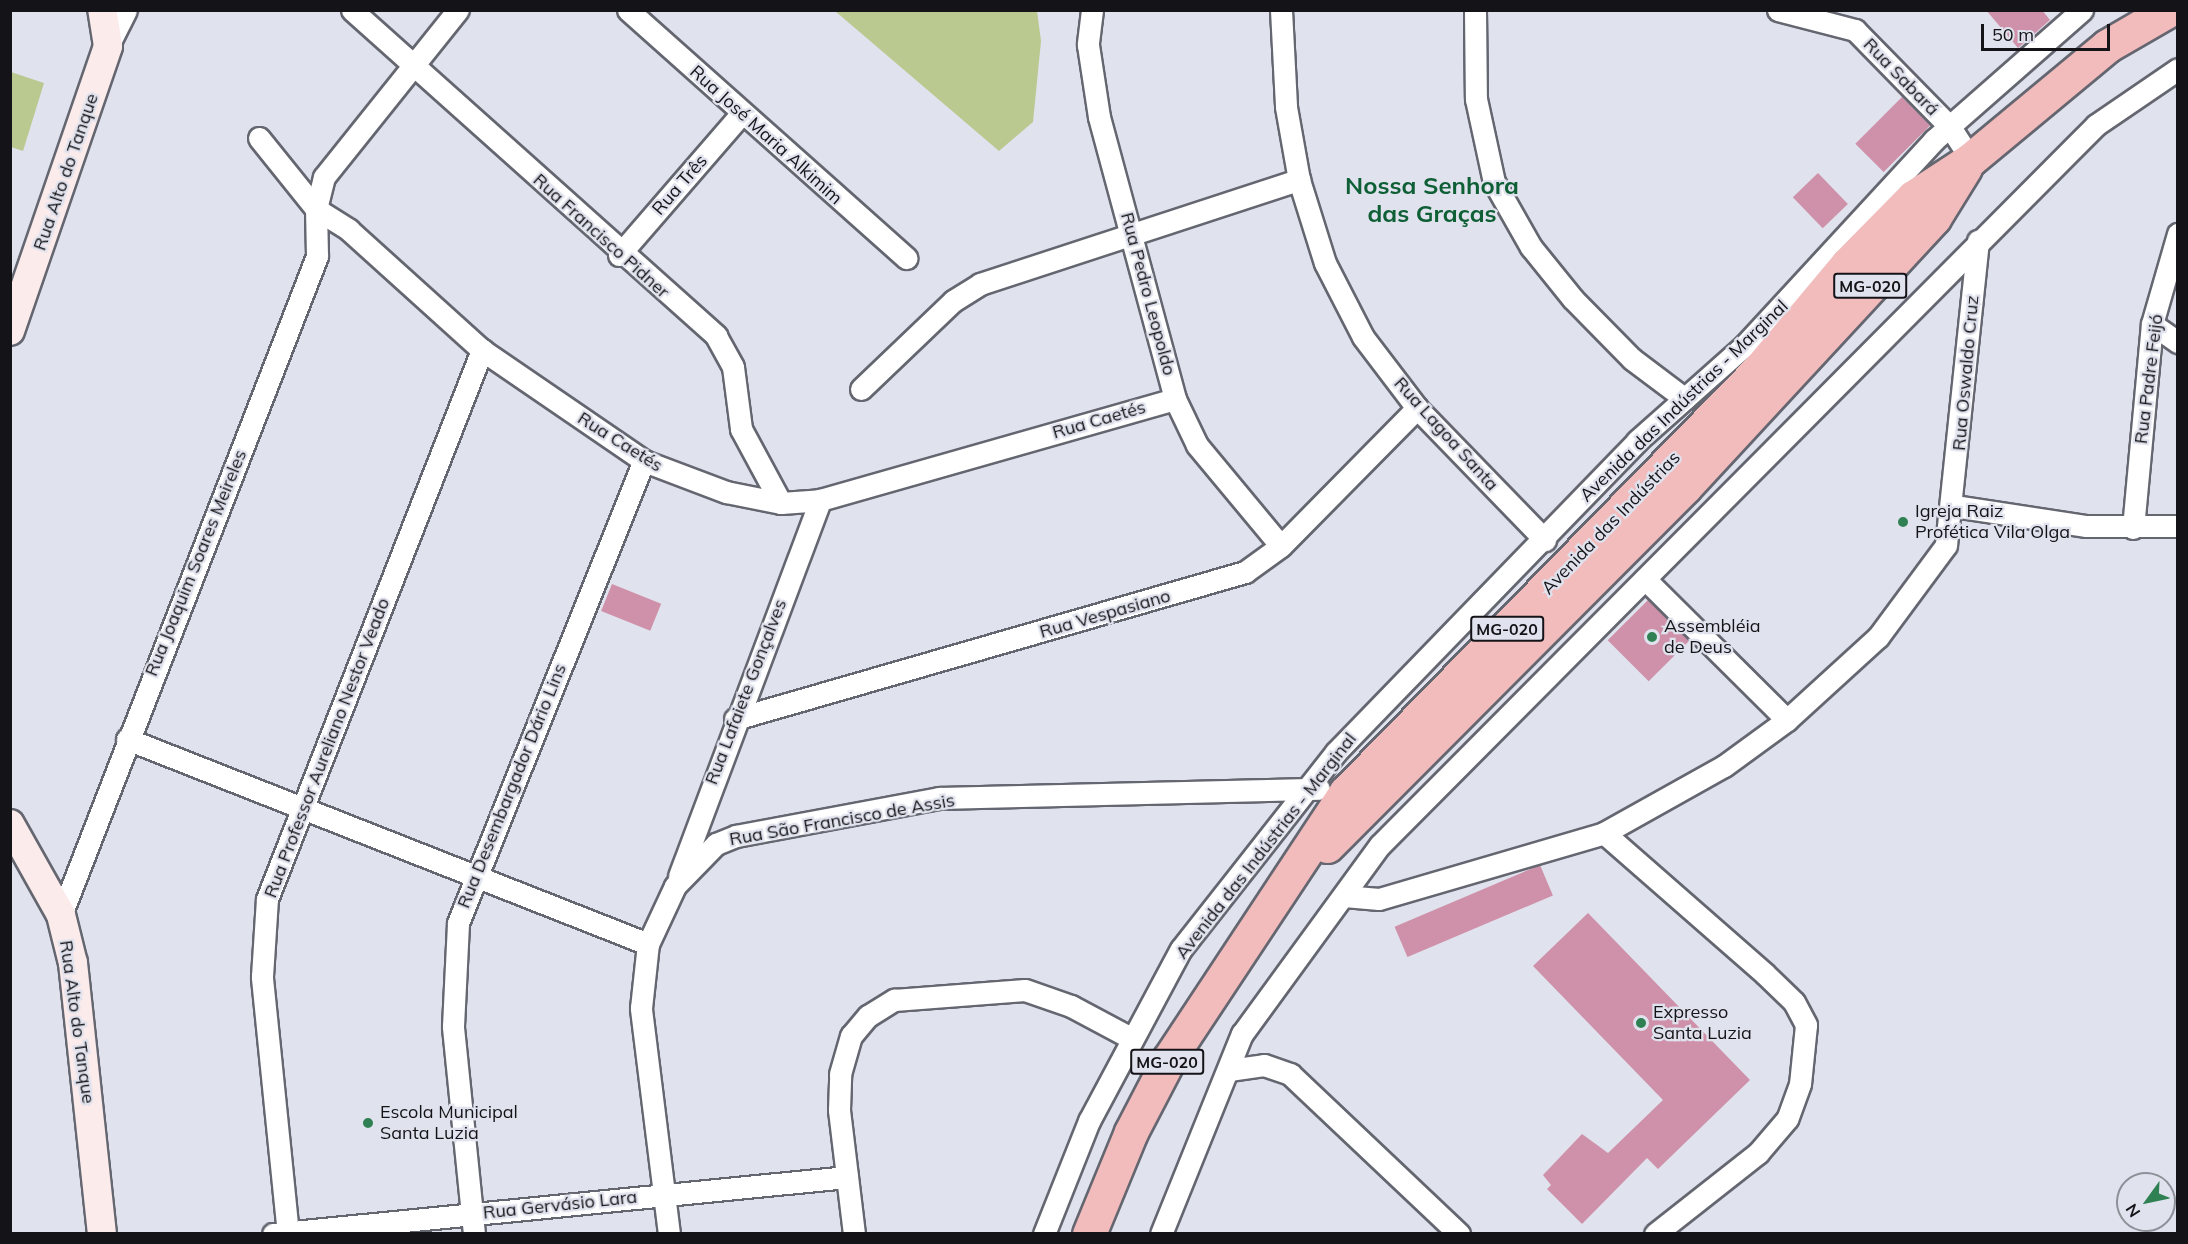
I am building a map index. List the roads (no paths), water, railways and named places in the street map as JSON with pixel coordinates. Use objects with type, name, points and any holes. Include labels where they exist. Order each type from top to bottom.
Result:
[{"type":"highway","name":"Avenida das Indústrias","points":[[1089,1233],[1131,1132],[1169,1059],[1269,904],[1346,792],[1753,356],[1913,197],[1971,159],[2065,76],[2166,11]]},
{"type":"highway","name":"Avenida das Indústrias","points":[[1269,904],[1518,655],[1760,405],[1934,218],[1971,159]]},
{"type":"main road","name":"Rua Alto do Tanque","points":[[10,331],[108,46],[102,10]]},
{"type":"main road","name":"Rua Alto do Tanque","points":[[10,824],[61,915],[73,963],[102,1233]]},
{"type":"street","points":[[108,46],[126,10]]},
{"type":"street","name":"Rua Francisco Pidner","points":[[352,10],[619,255],[728,350],[741,429],[781,503]]},
{"type":"street","name":"Rua Joaquim Soares Meireles","points":[[61,915],[127,739],[317,256],[316,209],[324,177],[458,10]]},
{"type":"street","name":"Rua José Maria Alkimim","points":[[628,10],[741,114],[906,258]]},
{"type":"street","name":"Rua Pedro Leopoldo","points":[[1092,10],[1088,45],[1099,117],[1132,230],[1175,399],[1197,445],[1281,546]]},
{"type":"street","name":"Rua Lagoa Santa","points":[[1281,10],[1286,107],[1299,180],[1325,263],[1363,337],[1418,408],[1545,540]]},
{"type":"street","points":[[1475,10],[1476,99],[1494,182],[1531,247],[1573,299],[1632,359],[1685,399]]},
{"type":"street","name":"Rua Sabará","points":[[1778,10],[1858,20],[1950,127],[1971,159]]},
{"type":"street","name":"Avenida das Indústrias - Marginal","points":[[1044,1233],[1089,1121],[1131,1038],[1181,949],[1311,789],[1336,752],[1545,540],[1637,441],[1685,399],[1753,356],[1865,209],[1950,127],[2082,10]]},
{"type":"street","points":[[1161,1233],[1242,1034],[1364,870],[1380,845],[1482,738],[1645,579],[1978,241],[2096,125],[2178,69]]},
{"type":"street","name":"Rua Três","points":[[619,255],[741,114]]},
{"type":"street","name":"Rua Caetés","points":[[259,138],[316,209],[349,230],[482,350],[644,461],[714,489],[781,503],[820,500],[1175,399]]},
{"type":"street","points":[[861,389],[953,301],[980,284],[1132,230],[1299,180]]},
{"type":"street","name":"Rua Padre Feijó","points":[[2133,528],[2152,324],[2178,234]]},
{"type":"street","name":"Rua Oswaldo Cruz","points":[[1344,896],[1379,898],[1604,833],[1724,766],[1787,720],[1878,637],[1921,585],[1946,545],[1954,506],[1978,241]]},
{"type":"street","points":[[2152,324],[2178,342]]},
{"type":"street","name":"Rua Professor Aureliano Nestor Veado","points":[[283,1233],[261,950],[267,899],[482,350]]},
{"type":"street","points":[[1753,356],[1765,383],[1760,405]]},
{"type":"street","name":"Rua Vespasiano","points":[[735,719],[1196,588],[1245,572],[1281,546],[1418,408]]},
{"type":"street","name":"Rua Desembargador Dário Lins","points":[[472,1224],[452,974],[458,922],[474,872],[644,461]]},
{"type":"street","name":"Rua Lafaiete Gonçalves","points":[[675,886],[735,719],[820,500]]},
{"type":"street","points":[[1954,506],[2133,528],[2178,526]]},
{"type":"street","points":[[1645,579],[1787,720]]},
{"type":"street","points":[[1518,655],[1544,679]]},
{"type":"street","points":[[1459,714],[1482,738]]},
{"type":"street","points":[[127,739],[474,872],[648,944]]},
{"type":"street","name":"Rua São Francisco de Assis","points":[[669,1233],[641,1008],[648,944],[675,886],[716,844],[736,836],[939,798],[1311,789],[1346,792]]},
{"type":"street","points":[[1604,833],[1765,974],[1794,1002],[1806,1024],[1800,1084],[1787,1119],[1758,1153],[1655,1233]]},
{"type":"street","points":[[1364,870],[1379,898]]},
{"type":"street","points":[[854,1233],[847,1177],[840,1074],[851,1036],[868,1016],[894,1000],[1025,990],[1071,1005],[1131,1038]]},
{"type":"street","points":[[1229,1070],[1264,1065],[1290,1074],[1459,1233]]},
{"type":"street","name":"Rua Gervásio Lara","points":[[283,1233],[472,1224],[664,1194],[847,1177]]},
{"type":"place","name":"Igreja Raiz Profética Vila Olga","points":[[1903,522]]},
{"type":"place","name":"Assembléia de Deus","points":[[1652,637]]},
{"type":"place","name":"Expresso Santa Luzia","points":[[1641,1023]]},
{"type":"place","name":"Escola Municipal Santa Luzia","points":[[368,1123]]},
{"type":"district","name":"Nossa Senhora das Graças","points":[[1432,200]]}]
